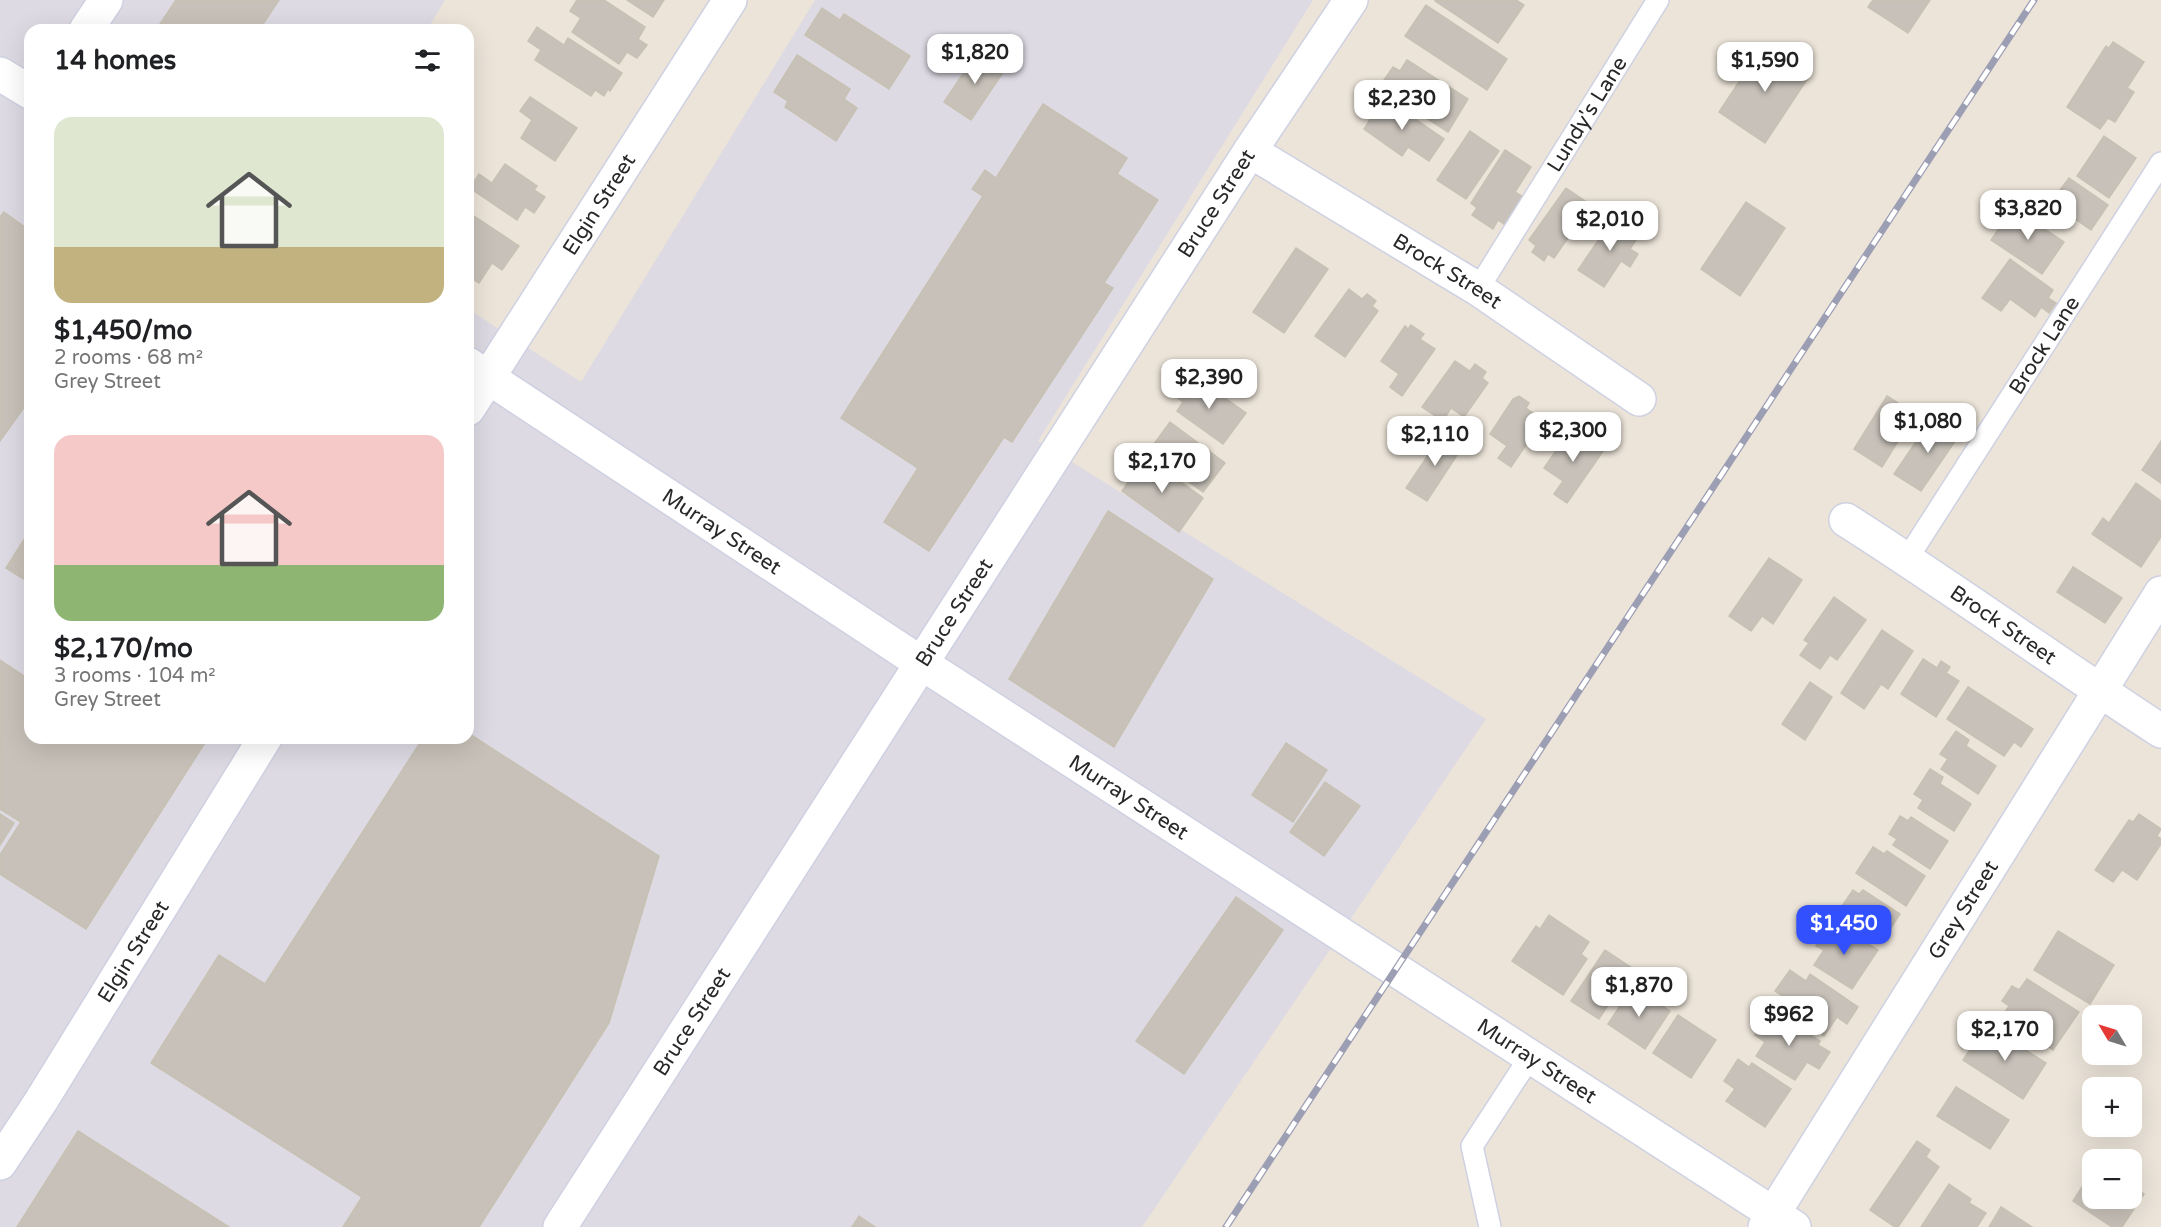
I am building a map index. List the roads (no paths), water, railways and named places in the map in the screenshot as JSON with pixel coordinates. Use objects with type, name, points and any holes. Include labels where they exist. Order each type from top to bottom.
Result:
[{"type":"street","points":[[90,24],[106,0]]},
{"type":"street","name":"Elgin Street","points":[[474,386],[478,370],[730,0]]},
{"type":"street","name":"Bruce Street","points":[[560,1227],[1250,152],[1351,0]]},
{"type":"street","points":[[0,74],[24,88]]},
{"type":"street","name":"Brock Street","points":[[1250,152],[1478,289],[1639,399]]},
{"type":"street","name":"Murray Street","points":[[478,370],[921,663],[1530,1057],[1777,1223]]},
{"type":"street","name":"Brock Street","points":[[1846,520],[2161,731]]},
{"type":"street","name":"Grey Street","points":[[1777,1223],[2099,691],[2161,593]]},
{"type":"street","name":"Elgin Street","points":[[0,1163],[41,1101],[261,744]]},
{"type":"lane","name":"Lundy's Lane","points":[[1478,289],[1658,0]]},
{"type":"lane","name":"Brock Lane","points":[[1907,559],[2161,163]]},
{"type":"lane","points":[[1490,1227],[1472,1146],[1530,1057]]},
{"type":"railway","points":[[1226,1227],[2034,0]]}]
